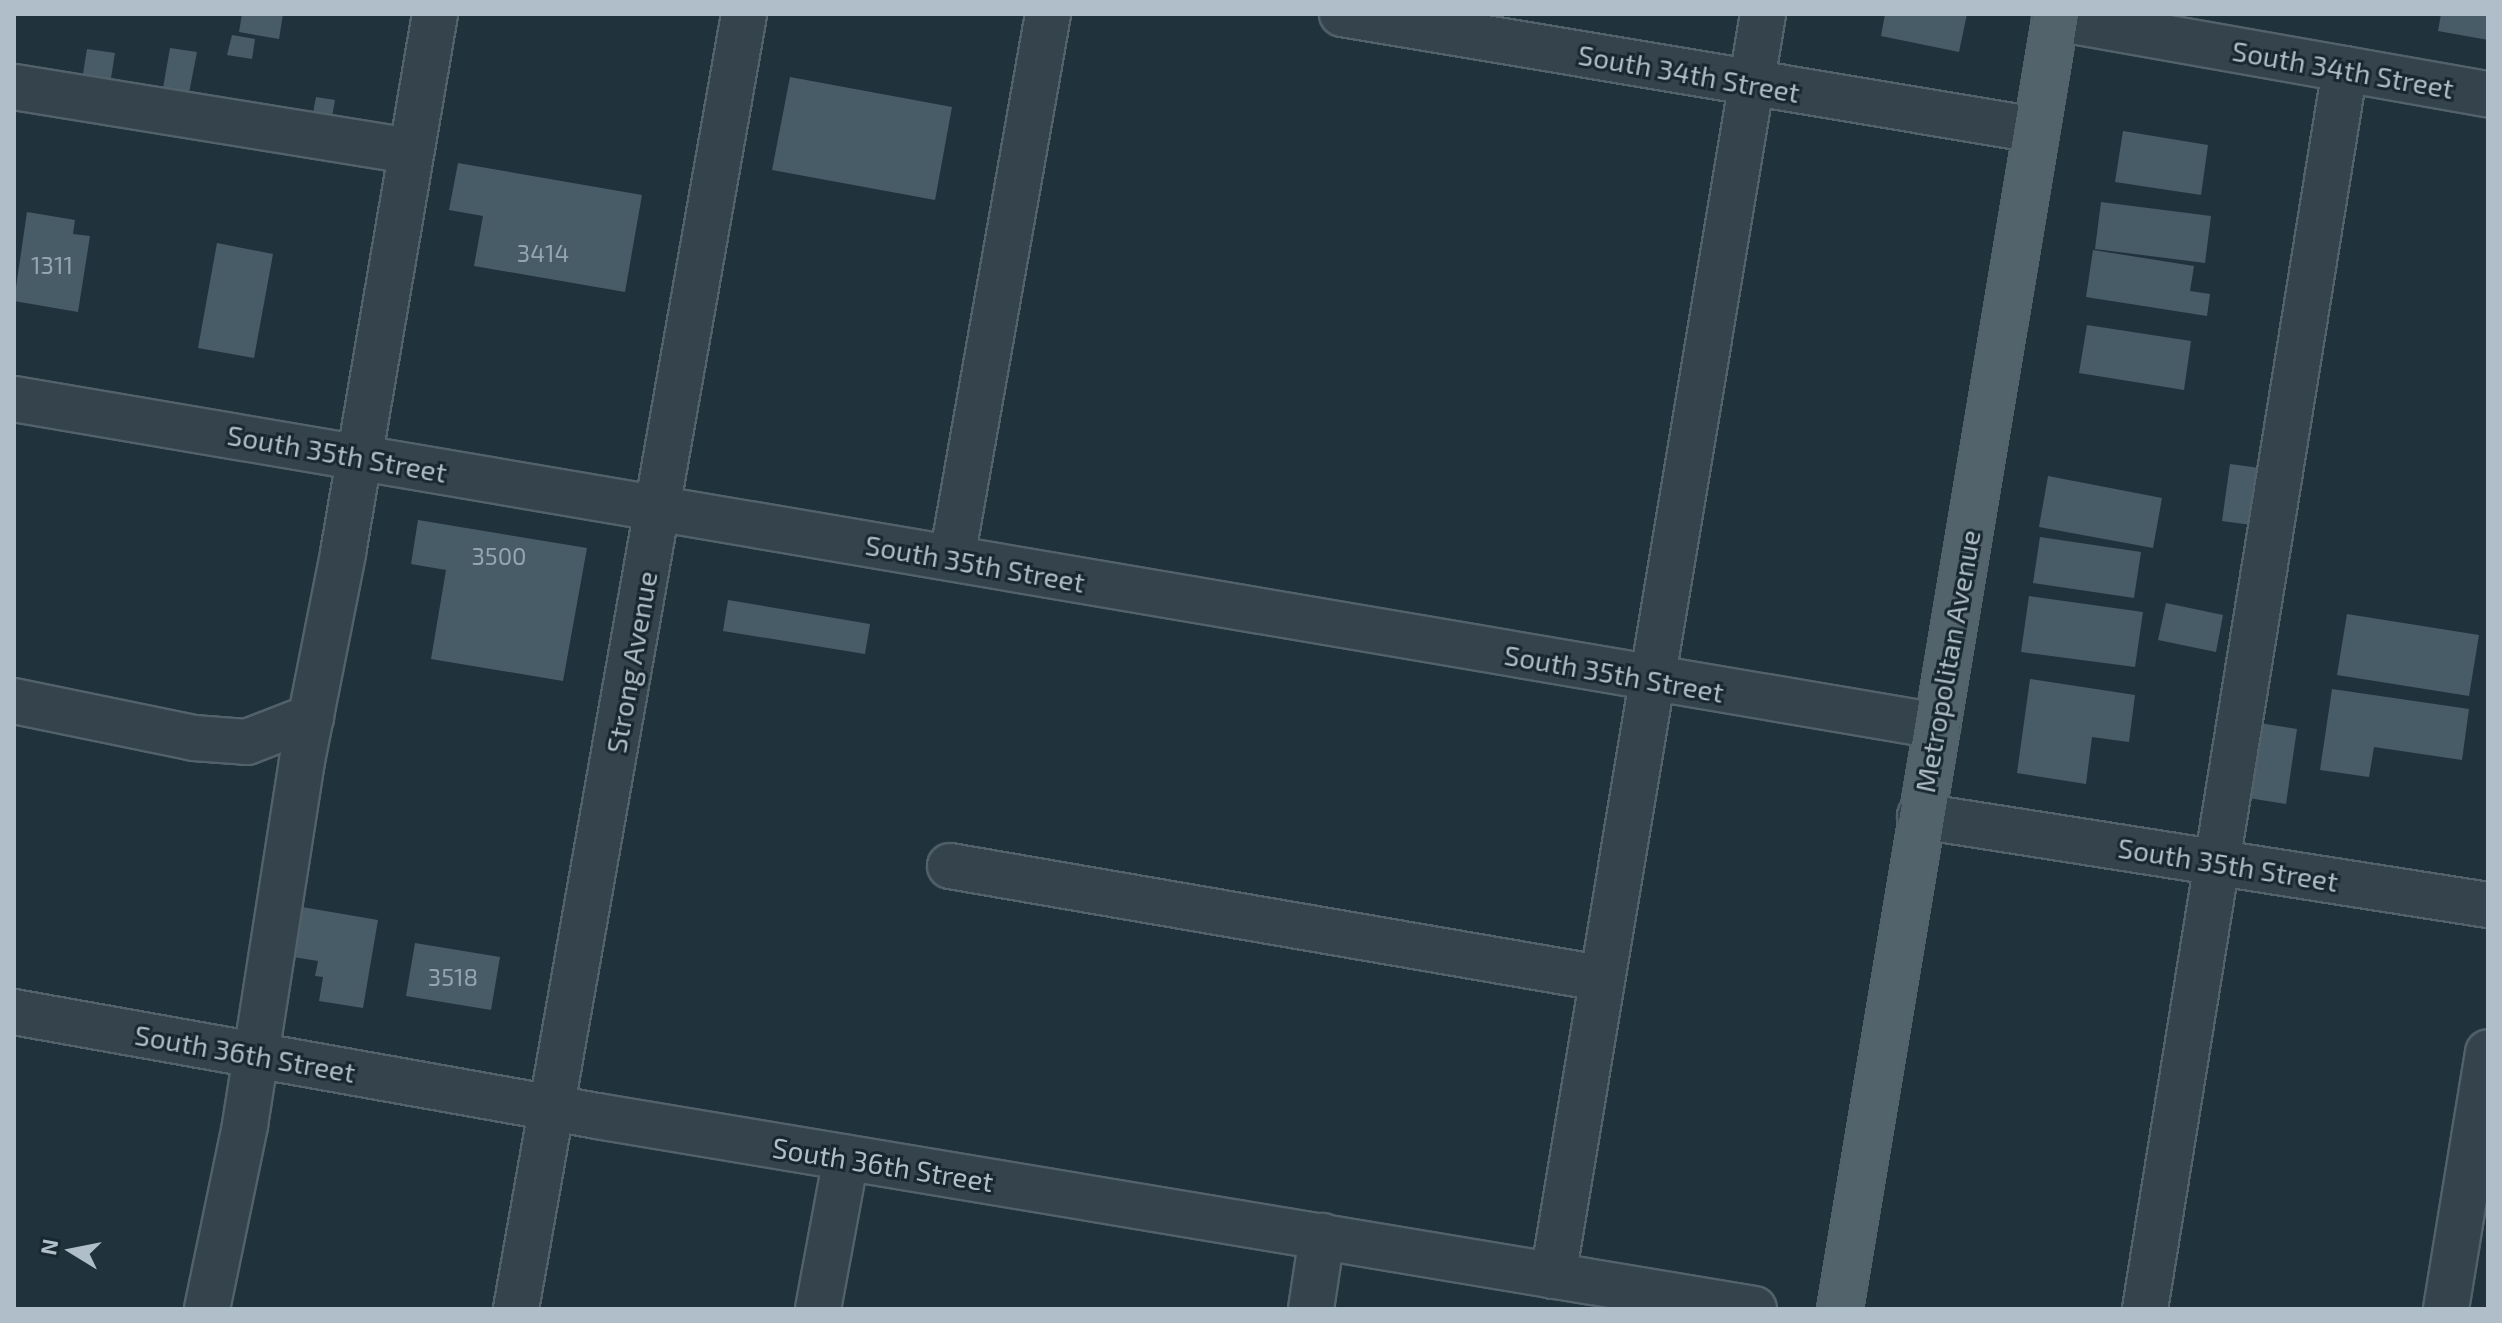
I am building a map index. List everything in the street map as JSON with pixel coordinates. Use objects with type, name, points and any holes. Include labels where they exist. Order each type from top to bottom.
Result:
[{"type":"main road","name":"Metropolitan Avenue","points":[[1840,1309],[2056,16]]},
{"type":"street","points":[[207,1309],[256,1054],[311,717],[435,14]]},
{"type":"street","name":"Strong Avenue","points":[[516,1309],[744,14]]},
{"type":"street","points":[[952,558],[1048,14]]},
{"type":"street","name":"South 34th Street","points":[[1342,14],[2036,130]]},
{"type":"street","points":[[1553,1276],[1649,680],[1763,14]]},
{"type":"street","name":"South 34th Street","points":[[2056,16],[2488,94]]},
{"type":"street","points":[[2145,1309],[2345,69]]},
{"type":"street","points":[[14,87],[411,151]]},
{"type":"street","name":"South 35th Street","points":[[14,399],[1649,680],[1937,726]]},
{"type":"street","points":[[14,701],[194,738],[247,742],[311,717]]},
{"type":"street","name":"South 35th Street","points":[[1920,816],[2488,905]]},
{"type":"street","points":[[950,866],[1600,978]]},
{"type":"street","name":"South 36th Street","points":[[14,1012],[552,1108],[1754,1309]]},
{"type":"street","points":[[2446,1309],[2488,1052]]},
{"type":"street","points":[[818,1309],[846,1158]]},
{"type":"street","points":[[1311,1309],[1322,1236]]},
{"type":"building","points":[[242,14],[283,14],[279,39],[239,32]]},
{"type":"building","points":[[1885,14],[1967,14],[1959,52],[1881,36]]},
{"type":"building","points":[[2441,14],[2488,14],[2488,40],[2438,31]]},
{"type":"building","points":[[232,35],[255,39],[252,59],[227,55]]},
{"type":"building","points":[[170,48],[197,52],[189,93],[163,88]]},
{"type":"building","points":[[87,49],[115,53],[109,91],[81,86]]},
{"type":"building","points":[[790,77],[952,107],[935,200],[772,170]]},
{"type":"building","points":[[316,97],[335,100],[332,117],[313,113]]},
{"type":"building","points":[[2123,131],[2208,145],[2201,195],[2115,182]]},
{"type":"building","points":[[458,163],[642,195],[625,292],[474,266],[483,216],[449,210]]},
{"type":"building","points":[[2101,202],[2211,216],[2205,263],[2095,249]]},
{"type":"building","points":[[27,212],[75,220],[73,234],[90,236],[78,312],[14,301]]},
{"type":"building","points":[[217,243],[273,254],[254,358],[198,348]]},
{"type":"building","points":[[2093,250],[2194,266],[2190,291],[2210,294],[2207,316],[2086,297]]},
{"type":"building","points":[[2087,325],[2191,341],[2184,390],[2079,373]]},
{"type":"building","points":[[2230,464],[2267,469],[2259,526],[2222,521]]},
{"type":"building","points":[[2048,476],[2162,498],[2153,548],[2039,527]]},
{"type":"building","points":[[418,520],[587,548],[563,681],[431,659],[446,570],[411,564]]},
{"type":"building","points":[[2040,537],[2141,552],[2134,598],[2033,583]]},
{"type":"building","points":[[2029,596],[2143,612],[2135,667],[2021,652]]},
{"type":"building","points":[[728,600],[870,624],[865,654],[723,631]]},
{"type":"building","points":[[2166,603],[2223,615],[2216,652],[2158,640]]},
{"type":"building","points":[[2347,614],[2479,635],[2469,696],[2337,675]]},
{"type":"building","points":[[2030,679],[2135,695],[2129,742],[2092,737],[2086,784],[2017,773]]},
{"type":"building","points":[[2332,689],[2469,709],[2462,760],[2374,747],[2369,777],[2320,770]]},
{"type":"building","points":[[2253,722],[2297,729],[2286,804],[2242,797]]},
{"type":"building","points":[[296,906],[378,920],[363,1008],[319,1001],[323,977],[315,976],[318,961],[287,956]]},
{"type":"building","points":[[415,943],[500,957],[491,1010],[406,996]]}]
